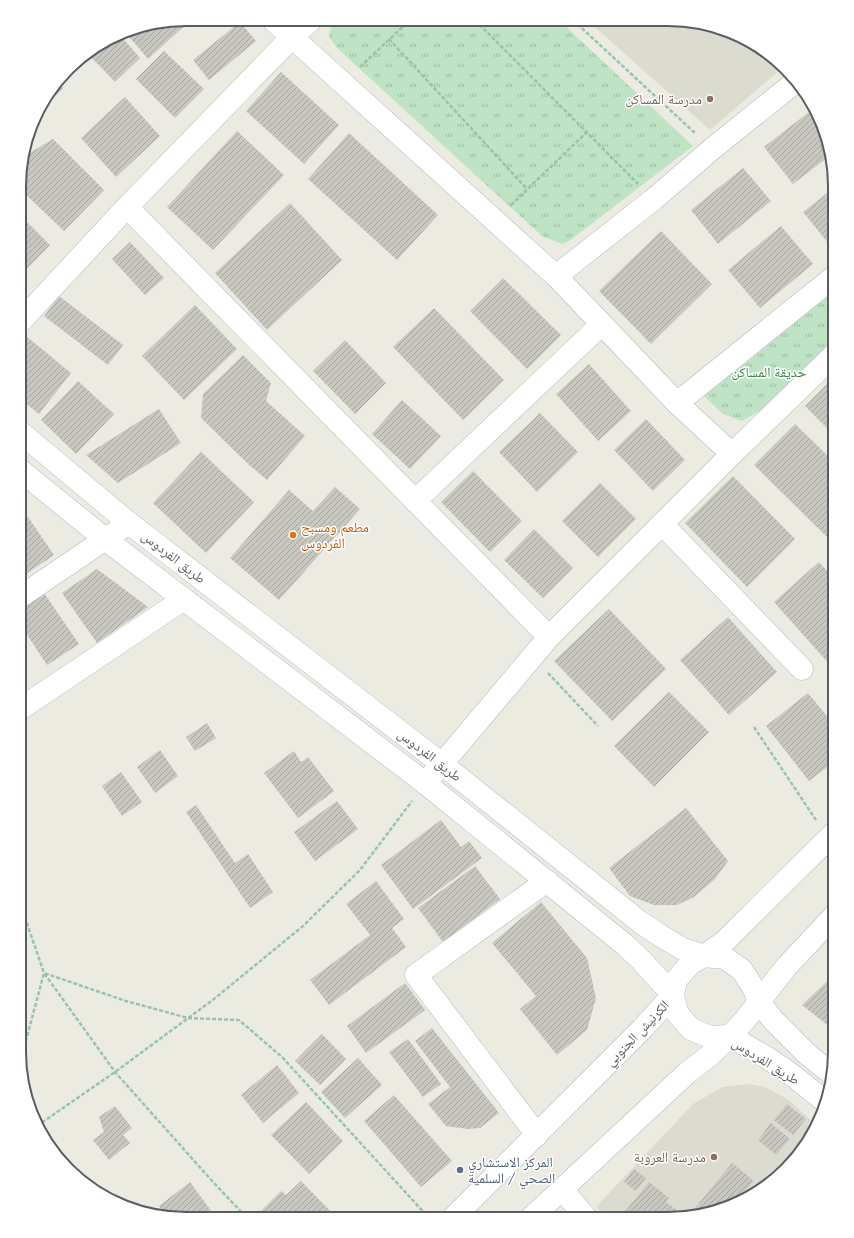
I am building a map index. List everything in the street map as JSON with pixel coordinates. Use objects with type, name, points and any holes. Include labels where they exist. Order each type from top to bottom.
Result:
[{"type":"street","points":[[280,26],[556,276],[677,403],[732,454]]},
{"type":"street","points":[[26,316],[127,207],[304,26]]},
{"type":"street","points":[[556,276],[654,199],[712,149],[792,85]]},
{"type":"street","points":[[127,207],[549,637]]},
{"type":"street","points":[[677,403],[828,282]]},
{"type":"street","points":[[415,501],[602,324]]},
{"type":"street","points":[[425,783],[549,637],[732,454],[828,361]]},
{"type":"street","name":"طريق الفردوس","points":[[26,437],[129,523],[442,764],[640,922],[683,949],[704,956],[725,958],[742,970],[754,989],[759,1002],[774,1021],[807,1054],[827,1070]]},
{"type":"street","name":"طريق الفردوس","points":[[26,475],[106,539],[425,783],[624,944],[673,995],[678,1013],[691,1029],[710,1036],[730,1036],[792,1075],[821,1098]]},
{"type":"street","points":[[26,593],[129,523]]},
{"type":"street","points":[[662,524],[802,669]]},
{"type":"street","points":[[26,705],[184,599]]},
{"type":"street","name":"الكرنيش الجنوبي","points":[[459,1212],[642,1029],[673,995],[676,980],[691,963],[724,942],[828,839]]},
{"type":"street","points":[[537,1135],[416,975],[547,881]]},
{"type":"street","points":[[537,1212],[687,1073],[709,1056],[730,1036],[745,1020],[786,967],[828,922]]},
{"type":"street","points":[[562,1189],[581,1212]]},
{"type":"path","points":[[343,83],[403,26]]},
{"type":"path","points":[[481,26],[654,199]]},
{"type":"path","points":[[579,26],[712,149]]},
{"type":"path","points":[[389,39],[527,189]]},
{"type":"path","points":[[494,221],[587,132]]},
{"type":"path","points":[[532,656],[598,726]]},
{"type":"path","points":[[754,727],[828,829]]},
{"type":"path","points":[[43,1122],[116,1072],[214,999],[303,926],[360,870],[425,783]]},
{"type":"path","points":[[26,921],[44,974],[116,1072],[241,1212]]},
{"type":"path","points":[[44,974],[126,1001],[188,1018],[239,1020],[282,1057],[424,1212]]},
{"type":"path","points":[[26,1041],[44,974]]},
{"type":"shaded area","name":"مدرسة المساكن","points":[[594,26],[678,26],[709,31],[748,47],[779,71],[710,130]]},
{"type":"shaded area","name":"مدرسة العروبة","points":[[749,1084],[765,1087],[789,1100],[812,1121],[801,1141],[781,1165],[748,1191],[709,1207],[678,1212],[600,1212],[596,1207],[693,1104],[722,1087]]},
{"type":"green space","points":[[331,26],[565,26],[693,146],[569,241],[562,244],[542,236],[337,48],[329,37]]},
{"type":"green space","name":"حديقة المساكن","points":[[828,291],[828,351],[769,406],[742,421],[723,414],[703,395]]},
{"type":"building","points":[[184,26],[148,59],[129,37],[145,31],[165,27]]},
{"type":"building","points":[[235,26],[243,26],[256,41],[209,80],[193,60]]},
{"type":"building","points":[[123,39],[140,58],[115,82],[91,57],[106,47]]},
{"type":"building","points":[[164,51],[204,89],[175,118],[136,79]]},
{"type":"building","points":[[281,72],[339,125],[304,164],[246,111]]},
{"type":"building","points":[[61,86],[63,88],[50,102]]},
{"type":"building","points":[[125,97],[160,136],[116,177],[81,138]]},
{"type":"building","points":[[809,112],[823,145],[826,159],[793,184],[764,147]]},
{"type":"building","points":[[237,131],[284,175],[213,250],[167,207]]},
{"type":"building","points":[[349,133],[438,215],[397,260],[308,179]]},
{"type":"building","points":[[53,139],[104,190],[64,231],[26,195],[26,176],[29,153]]},
{"type":"building","points":[[743,168],[771,201],[718,244],[691,210]]},
{"type":"building","points":[[828,192],[828,243],[803,212]]},
{"type":"building","points":[[290,203],[342,260],[267,330],[215,273]]},
{"type":"building","points":[[26,221],[50,245],[26,270]]},
{"type":"building","points":[[781,226],[813,264],[760,308],[728,270]]},
{"type":"building","points":[[661,231],[712,284],[651,344],[599,291]]},
{"type":"building","points":[[130,242],[164,278],[145,295],[112,259]]},
{"type":"building","points":[[503,278],[561,335],[527,369],[470,311]]},
{"type":"building","points":[[59,296],[123,345],[108,365],[44,316]]},
{"type":"building","points":[[195,305],[237,349],[184,400],[142,356]]},
{"type":"building","points":[[434,308],[504,380],[463,420],[393,347]]},
{"type":"building","points":[[26,336],[71,373],[39,414],[26,404]]},
{"type":"building","points":[[345,340],[386,383],[355,414],[313,371]]},
{"type":"building","points":[[243,355],[271,383],[266,401],[305,436],[267,480],[247,463],[201,418],[203,394]]},
{"type":"building","points":[[589,364],[631,411],[598,441],[556,394]]},
{"type":"building","points":[[78,381],[114,414],[76,454],[41,420]]},
{"type":"building","points":[[828,383],[828,429],[805,406]]},
{"type":"building","points":[[402,400],[441,436],[410,469],[372,434]]},
{"type":"building","points":[[159,409],[181,443],[118,483],[86,455]]},
{"type":"building","points":[[540,413],[578,452],[537,492],[499,452]]},
{"type":"building","points":[[646,419],[685,460],[653,491],[614,450]]},
{"type":"building","points":[[795,424],[828,456],[828,538],[754,465]]},
{"type":"building","points":[[201,452],[254,502],[206,553],[153,503]]},
{"type":"building","points":[[473,471],[522,521],[490,552],[441,502]]},
{"type":"building","points":[[733,476],[795,539],[747,587],[685,523]]},
{"type":"building","points":[[600,483],[636,519],[598,557],[562,521]]},
{"type":"building","name":"مطعم ومسبح الفردوس","points":[[335,487],[360,509],[279,600],[230,558],[289,490],[313,511]]},
{"type":"building","points":[[28,517],[54,555],[26,574],[26,518]]},
{"type":"building","points":[[534,529],[573,568],[543,598],[504,560]]},
{"type":"building","points":[[819,562],[828,572],[828,663],[774,602]]},
{"type":"building","points":[[97,569],[148,607],[97,643],[62,593]]},
{"type":"building","points":[[44,593],[79,644],[47,665],[26,633],[26,606]]},
{"type":"building","points":[[609,609],[666,669],[612,721],[554,661]]},
{"type":"building","points":[[728,617],[777,672],[729,715],[680,660]]},
{"type":"building","points":[[669,692],[709,732],[654,787],[614,746]]},
{"type":"building","points":[[808,693],[828,717],[828,766],[809,781],[766,726]]},
{"type":"building","points":[[207,723],[216,738],[195,751],[186,737]]},
{"type":"building","points":[[160,750],[178,776],[155,793],[137,767]]},
{"type":"building","points":[[294,751],[301,762],[308,757],[334,791],[298,818],[264,773]]},
{"type":"building","points":[[121,772],[142,802],[122,816],[102,786]]},
{"type":"building","points":[[337,801],[358,829],[315,861],[294,832]]},
{"type":"building","points":[[196,805],[235,863],[248,854],[273,892],[250,908],[186,812]]},
{"type":"building","points":[[686,808],[728,861],[715,879],[694,897],[677,905],[654,905],[630,896],[609,868]]},
{"type":"building","points":[[441,820],[461,847],[469,841],[482,858],[413,909],[381,865]]},
{"type":"building","points":[[475,866],[500,899],[443,942],[418,908]]},
{"type":"building","points":[[376,881],[404,919],[392,928],[406,947],[329,1005],[310,980],[370,935],[346,904]]},
{"type":"building","points":[[541,902],[587,958],[596,998],[587,1030],[557,1055],[520,1009],[536,996],[492,943]]},
{"type":"building","points":[[828,981],[828,1025],[802,1005]]},
{"type":"building","points":[[405,983],[425,1010],[366,1053],[347,1026]]},
{"type":"building","points":[[432,1028],[499,1113],[480,1128],[468,1129],[446,1126],[428,1104],[450,1087],[415,1041]]},
{"type":"building","points":[[322,1034],[346,1059],[320,1085],[295,1061]]},
{"type":"building","points":[[408,1039],[441,1084],[423,1097],[389,1052]]},
{"type":"building","points":[[358,1058],[382,1085],[345,1118],[321,1092]]},
{"type":"building","points":[[277,1065],[299,1093],[263,1123],[241,1095]]},
{"type":"building","points":[[394,1095],[452,1161],[421,1187],[364,1121]]},
{"type":"building","points":[[306,1102],[343,1141],[309,1174],[271,1135]]},
{"type":"building","points":[[787,1104],[806,1119],[793,1135],[774,1120]]},
{"type":"building","points":[[115,1106],[132,1128],[123,1135],[130,1143],[109,1160],[93,1140],[104,1132],[99,1117]]},
{"type":"building","points":[[771,1123],[790,1139],[776,1155],[758,1140]]},
{"type":"building","name":"مدرسة العروبة","points":[[732,1163],[754,1181],[744,1193],[729,1200],[709,1207],[693,1210]]},
{"type":"building","points":[[634,1169],[646,1178],[636,1191],[624,1182]]},
{"type":"building","points":[[301,1181],[331,1212],[260,1212],[281,1191],[286,1195]]},
{"type":"building","points":[[190,1182],[212,1212],[165,1211],[162,1210],[159,1206]]},
{"type":"building","name":"مدرسة العروبة","points":[[649,1182],[669,1198],[666,1202],[679,1212],[678,1212],[625,1212]]},
{"type":"place","name":"مدرسة المساكن","points":[[710,99]]},
{"type":"place","name":"مطعم ومسبح الفردوس","points":[[293,535]]},
{"type":"place","name":"مدرسة العروبة","points":[[714,1157]]},
{"type":"place","name":"المركز الاستشاري الصحي / السلمية","points":[[460,1170]]}]
